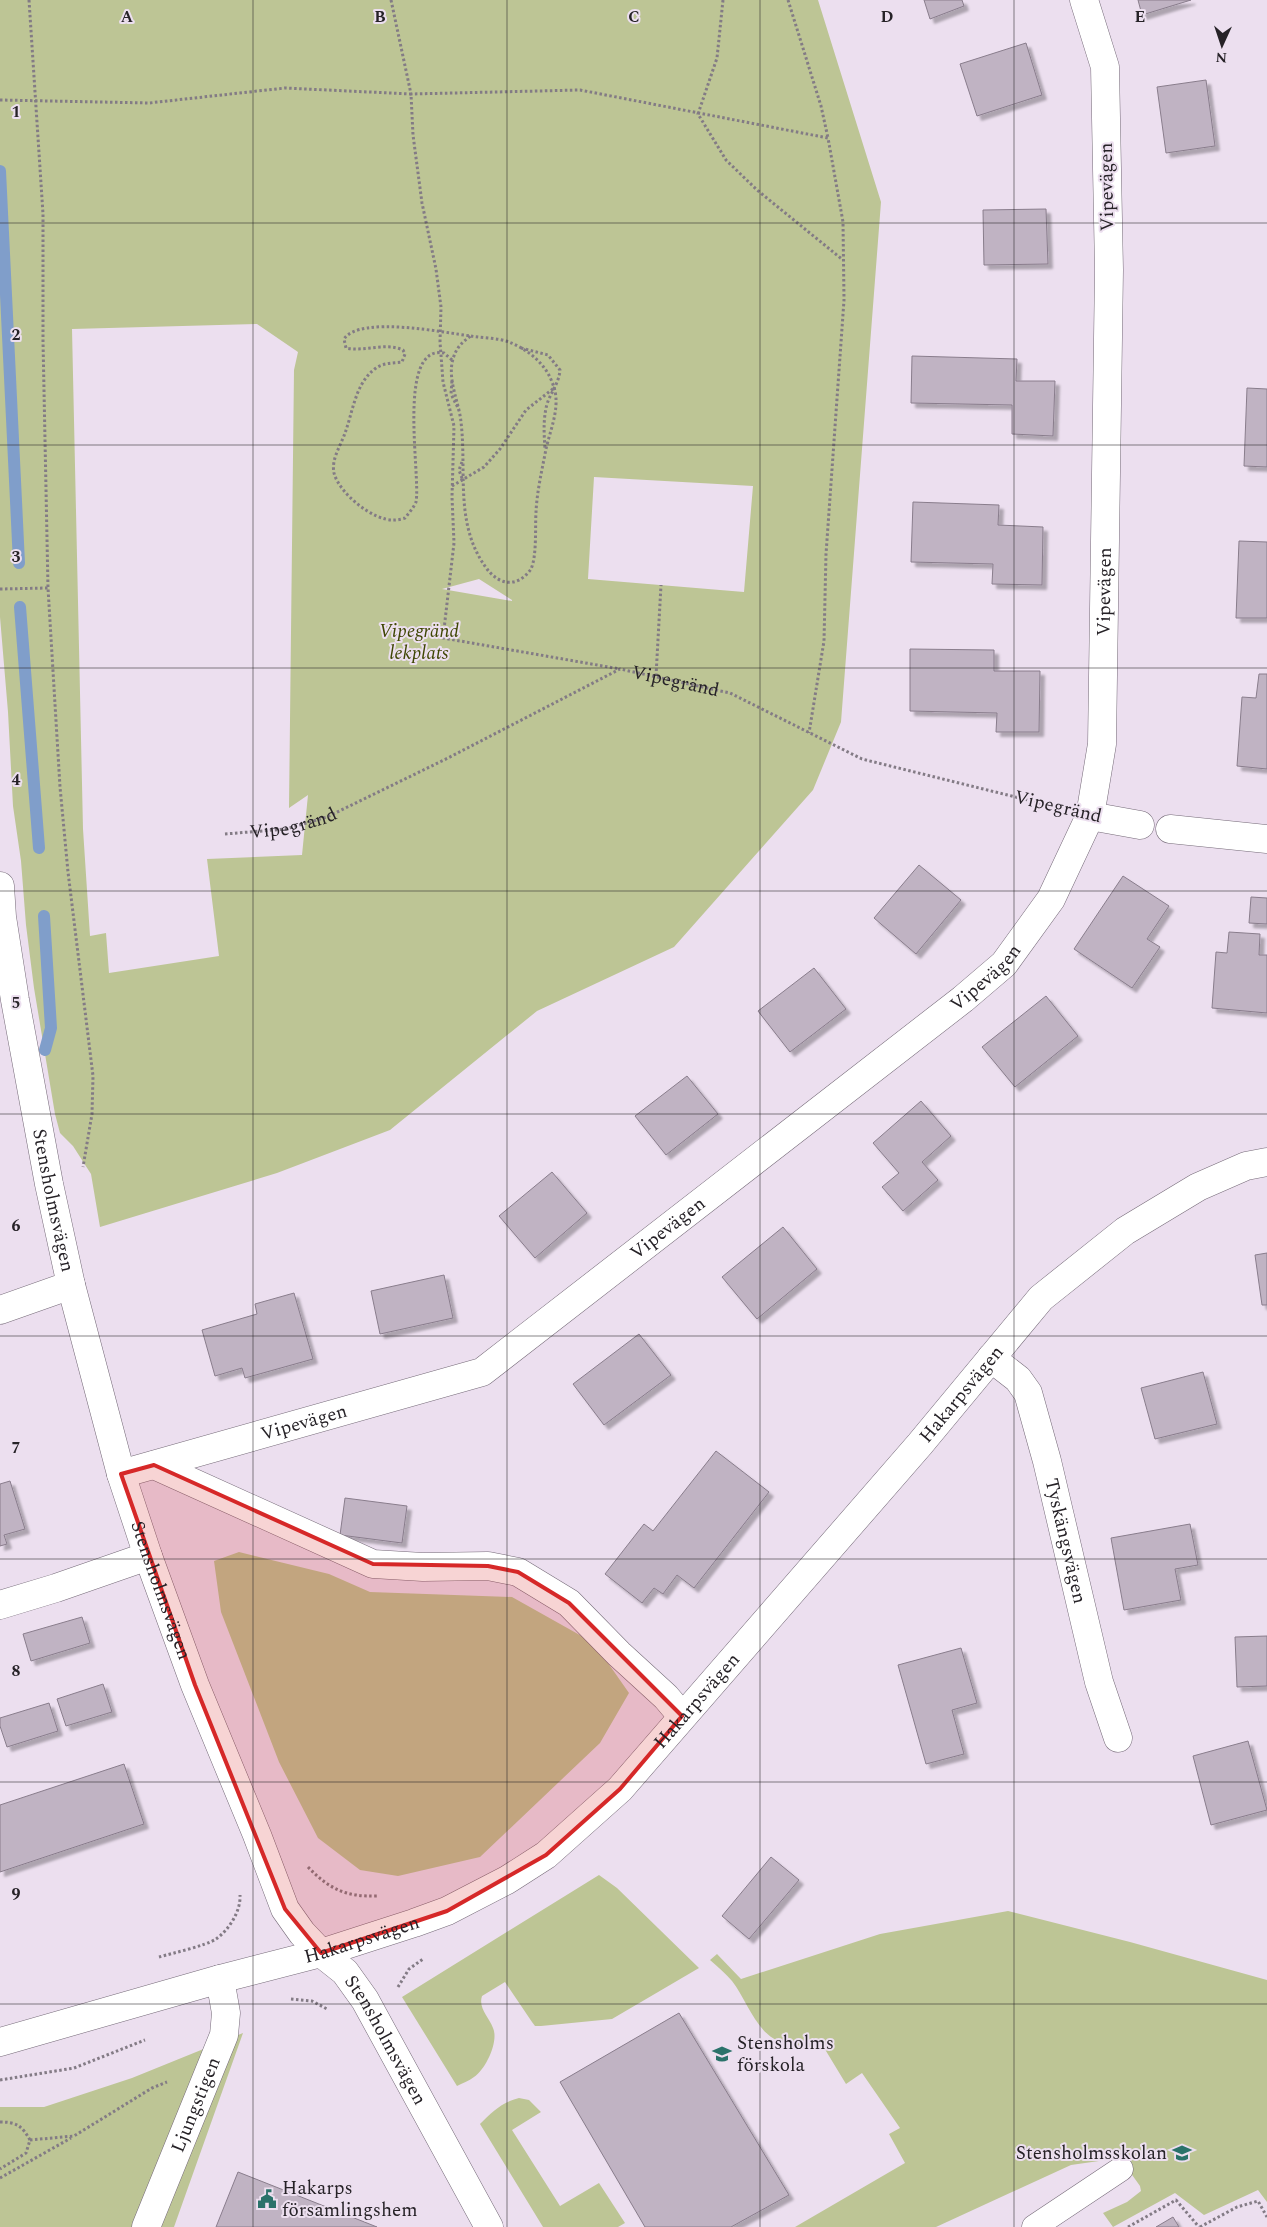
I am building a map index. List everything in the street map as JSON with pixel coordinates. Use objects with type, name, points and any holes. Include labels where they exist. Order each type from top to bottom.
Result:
[{"type":"street","name":"Vipevägen","points":[[121,1474],[482,1372],[955,1005],[1004,964],[1051,899],[1090,816],[1102,744],[1109,270],[1105,67],[1084,0]]},
{"type":"street","name":"Vipegränd","points":[[1090,816],[1140,825]]},
{"type":"street","points":[[1170,829],[1267,839]]},
{"type":"street","name":"Stensholmsvägen","points":[[0,886],[1,917],[14,1000],[70,1285],[121,1474],[148,1556],[195,1686],[257,1835],[285,1909],[302,1933],[321,1953],[345,1972],[365,2000],[489,2227]]},
{"type":"street","name":"Hakarpsvägen","points":[[0,2042],[220,1979],[321,1953],[447,1910],[507,1880],[546,1856],[620,1789],[920,1444],[1041,1298],[1125,1231],[1198,1187],[1246,1166],[1267,1162]]},
{"type":"street","points":[[0,1310],[70,1285]]},
{"type":"street","name":"Tyskängsvägen","points":[[991,1358],[1018,1379],[1028,1393],[1047,1461],[1099,1682],[1118,1738]]},
{"type":"street","points":[[154,1465],[373,1564],[423,1567],[488,1566],[518,1572],[569,1603],[619,1654],[666,1697],[682,1716]]},
{"type":"street","points":[[0,1605],[148,1556]]},
{"type":"street","name":"Ljungstigen","points":[[146,2227],[224,2035],[226,2013],[220,1979]]},
{"type":"lane","points":[[1034,2227],[1121,2169]]},
{"type":"path","points":[[29,0],[43,214],[43,351],[48,588],[68,872],[93,1076],[92,1114],[81,1176]]},
{"type":"path","points":[[391,0],[411,94],[413,135],[418,174],[441,307],[440,330],[443,382],[454,426],[452,486],[454,543],[443,638],[620,669]]},
{"type":"path","points":[[698,114],[717,58],[723,0]]},
{"type":"path","points":[[788,0],[821,106],[844,222],[844,300],[826,554],[824,641],[809,733]]},
{"type":"path","points":[[0,100],[150,103],[286,88],[411,94],[580,90],[828,138]]},
{"type":"path","points":[[698,114],[726,160],[756,190],[844,260]]},
{"type":"path","points":[[452,360],[448,355],[441,352],[427,356],[415,382],[414,413],[418,483],[415,504],[406,518],[394,521],[367,511],[353,501],[334,474],[334,460],[346,431],[352,404],[365,380],[375,369],[385,364],[402,362],[405,354],[403,350],[391,346],[361,349],[346,348],[344,339],[353,331],[375,327],[440,330],[508,341],[518,347],[538,360],[553,382],[556,407],[537,495],[531,568],[522,579],[513,582],[501,581],[491,574],[480,558],[468,530],[464,507],[460,412],[452,381],[452,360],[457,348],[471,336]]},
{"type":"path","points":[[518,347],[548,355],[560,370],[559,380],[548,403],[545,418],[545,455]]},
{"type":"path","points":[[452,486],[484,467],[500,449],[526,410],[554,388]]},
{"type":"path","points":[[656,676],[661,585]]},
{"type":"path","points":[[0,589],[48,588]]},
{"type":"path","name":"Vipegränd","points":[[225,834],[286,829],[327,817],[620,669],[730,692],[862,759],[1090,816]]},
{"type":"path","points":[[306,1864],[320,1880],[342,1893],[379,1896]]},
{"type":"path","points":[[150,1960],[216,1939],[232,1922],[240,1903],[240,1887]]},
{"type":"path","points":[[0,2178],[74,2136],[152,2088],[214,2063]]},
{"type":"path","points":[[0,2122],[13,2122],[24,2127],[30,2140],[26,2153],[0,2169]]},
{"type":"path","points":[[30,2140],[74,2136]]},
{"type":"path","points":[[1128,2227],[1176,2200],[1200,2227],[1237,2207],[1258,2202],[1267,2216]]},
{"type":"highlighted area","points":[[154,1465],[373,1564],[488,1566],[518,1572],[569,1603],[682,1716],[620,1789],[546,1855],[447,1911],[321,1953],[285,1909],[195,1685],[121,1474]]},
{"type":"green space","name":"Vipegränd lekplats","points":[[0,0],[818,0],[881,202],[841,722],[813,790],[674,947],[537,1011],[390,1130],[277,1173],[100,1227],[91,1174],[73,1146],[60,1133],[55,1114],[34,988],[26,925],[21,861],[13,806],[0,617]],"holes":[[[257,324],[298,352],[294,370],[289,808],[308,795],[302,855],[207,859],[219,956],[109,973],[106,933],[90,936],[83,829],[72,329]],[[594,477],[753,486],[744,592],[588,579]],[[479,579],[512,601],[442,589]]]},
{"type":"green space","points":[[239,1552],[329,1574],[370,1592],[512,1597],[594,1643],[629,1693],[600,1743],[480,1857],[398,1876],[360,1870],[318,1838],[279,1762],[221,1612],[214,1561]]},
{"type":"green space","points":[[599,1875],[617,1888],[699,1968],[612,2019],[541,2026],[535,2026],[505,1982],[482,1996],[481,2000],[481,2005],[493,2028],[494,2034],[493,2047],[487,2061],[479,2073],[457,2086],[402,1997]]},
{"type":"green space","points":[[1008,1911],[1267,1980],[1267,2202],[1258,2190],[1204,2215],[1175,2193],[1113,2227],[1103,2213],[1127,2202],[1141,2191],[1140,2186],[1120,2158],[1071,2165],[936,2227],[795,2227],[905,2163],[889,2134],[900,2128],[862,2073],[846,2084],[826,2051],[821,2048],[786,2044],[776,2040],[762,2029],[732,1981],[710,1960],[717,1954],[741,1979],[880,1934]]},
{"type":"green space","points":[[243,2033],[174,2227],[0,2227],[0,2107],[44,2107],[132,2078]]},
{"type":"green space","points":[[519,2098],[529,2100],[541,2112],[512,2130],[560,2206],[599,2183],[625,2223],[618,2227],[543,2227],[480,2124],[502,2105]]},
{"type":"building","points":[[924,0],[962,0],[964,6],[930,19]]},
{"type":"building","points":[[1138,0],[1191,0],[1142,15]]},
{"type":"building","points":[[1026,43],[1042,95],[977,116],[960,64]]},
{"type":"building","points":[[1206,80],[1215,146],[1166,153],[1157,87]]},
{"type":"building","points":[[1046,209],[1048,264],[984,265],[983,210]]},
{"type":"building","points":[[912,356],[1017,359],[1016,381],[1055,381],[1053,436],[1012,434],[1012,405],[911,403]]},
{"type":"building","points":[[1247,388],[1267,389],[1267,467],[1244,466]]},
{"type":"building","points":[[913,502],[999,505],[998,525],[1043,527],[1042,585],[992,584],[993,564],[911,562]]},
{"type":"building","points":[[1239,541],[1267,542],[1267,618],[1236,618]]},
{"type":"building","points":[[910,649],[994,650],[994,671],[1040,671],[1039,732],[996,732],[997,713],[910,711]]},
{"type":"building","points":[[1259,674],[1267,674],[1267,769],[1237,766],[1242,697],[1256,698]]},
{"type":"building","points":[[919,865],[961,900],[916,954],[874,918]]},
{"type":"building","points":[[1123,876],[1169,906],[1147,939],[1160,947],[1132,988],[1074,949]]},
{"type":"building","points":[[1251,897],[1267,898],[1267,924],[1249,923]]},
{"type":"building","points":[[1229,932],[1260,934],[1259,955],[1267,955],[1267,1013],[1212,1008],[1216,952],[1227,953]]},
{"type":"building","points":[[814,968],[846,1009],[790,1052],[758,1011]]},
{"type":"building","points":[[1046,996],[1078,1036],[1015,1087],[982,1047]]},
{"type":"building","points":[[687,1076],[718,1114],[666,1155],[635,1116]]},
{"type":"building","points":[[921,1101],[951,1136],[922,1162],[938,1180],[903,1211],[882,1187],[899,1173],[873,1143]]},
{"type":"building","points":[[552,1172],[587,1213],[535,1258],[499,1216]]},
{"type":"building","points":[[783,1227],[817,1269],[757,1319],[722,1277]]},
{"type":"building","points":[[1267,1253],[1267,1305],[1262,1305],[1255,1255]]},
{"type":"building","points":[[444,1275],[453,1318],[380,1334],[371,1291]]},
{"type":"building","points":[[294,1293],[313,1359],[245,1378],[242,1368],[215,1376],[202,1330],[257,1314],[255,1304]]},
{"type":"building","points":[[639,1334],[671,1375],[604,1425],[573,1384]]},
{"type":"building","points":[[1203,1372],[1217,1424],[1155,1439],[1141,1388]]},
{"type":"building","points":[[716,1451],[769,1492],[694,1588],[677,1575],[663,1594],[654,1588],[642,1603],[605,1574],[644,1524],[653,1531]]},
{"type":"building","points":[[10,1481],[25,1529],[4,1535],[7,1544],[0,1546],[0,1484]]},
{"type":"building","points":[[345,1498],[407,1506],[402,1543],[340,1535]]},
{"type":"building","points":[[1190,1524],[1198,1565],[1175,1569],[1181,1600],[1124,1610],[1111,1538]]},
{"type":"building","points":[[82,1617],[90,1643],[31,1661],[23,1634]]},
{"type":"building","points":[[1267,1636],[1267,1686],[1237,1687],[1235,1637]]},
{"type":"building","points":[[961,1648],[977,1703],[952,1710],[964,1754],[926,1764],[898,1665]]},
{"type":"building","points":[[103,1684],[112,1712],[66,1726],[57,1699]]},
{"type":"building","points":[[49,1703],[58,1731],[7,1747],[0,1726],[0,1718]]},
{"type":"building","points":[[1248,1741],[1267,1810],[1211,1825],[1193,1756]]},
{"type":"building","points":[[124,1764],[144,1824],[0,1872],[0,1805]]},
{"type":"building","points":[[771,1857],[799,1880],[749,1939],[722,1916]]},
{"type":"building","points":[[679,2013],[789,2195],[731,2227],[645,2227],[560,2082]]},
{"type":"building","name":"Hakarps församlingshem","points":[[238,2172],[377,2227],[216,2227]]},
{"type":"building","points":[[1173,2217],[1179,2227],[1156,2227]]},
{"type":"waterway","points":[[0,171],[19,563]]},
{"type":"waterway","points":[[20,607],[39,848]]},
{"type":"waterway","points":[[44,916],[51,1028],[45,1050]]},
{"type":"place","name":"Stensholms förskola","points":[[722,2054]]},
{"type":"place","name":"Stensholmsskolan","points":[[1182,2153]]},
{"type":"place","name":"Hakarps församlingshem","points":[[267,2199]]}]
